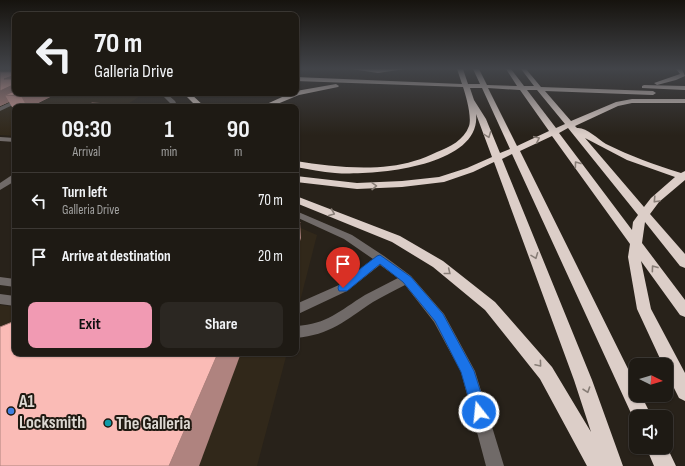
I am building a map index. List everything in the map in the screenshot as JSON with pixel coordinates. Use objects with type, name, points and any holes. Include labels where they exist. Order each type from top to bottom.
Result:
[{"type":"highway","points":[[468,91],[471,100],[482,119],[577,365],[612,466]]},
{"type":"highway","points":[[486,91],[639,410]]},
{"type":"highway","points":[[524,91],[685,311]]},
{"type":"highway","points":[[542,91],[685,263]]},
{"type":"highway","points":[[649,91],[685,95]]},
{"type":"highway","points":[[189,96],[198,104]]},
{"type":"highway","points":[[270,104],[289,96]]},
{"type":"highway","points":[[299,164],[336,170],[388,169],[416,164],[446,152],[463,142],[472,126],[471,100]]},
{"type":"highway","points":[[299,179],[335,184],[381,185],[440,180],[470,170],[616,104],[632,100],[685,101]]},
{"type":"highway","points":[[567,123],[601,144],[623,155],[655,168],[685,176]]},
{"type":"highway","points":[[685,176],[655,200],[639,222],[634,257],[644,309],[685,392]]},
{"type":"highway","points":[[299,200],[396,239],[438,264],[490,306],[546,373],[599,466]]},
{"type":"highway","points":[[659,454],[665,466]]},
{"type":"street","points":[[0,109],[28,96]]},
{"type":"street","points":[[167,96],[174,104]]},
{"type":"street","points":[[0,139],[12,140]]},
{"type":"street","points":[[0,187],[12,179]]},
{"type":"street","points":[[299,215],[348,237],[380,258],[407,279],[439,318],[468,371],[494,466]]},
{"type":"street","points":[[299,309],[343,288],[380,258]]},
{"type":"street","points":[[299,332],[310,332],[340,320],[378,293],[407,279]]},
{"type":"street","points":[[0,281],[12,283]]},
{"type":"street","points":[[0,299],[12,301]]},
{"type":"shaded area","points":[[0,91],[12,91],[12,96],[140,96],[128,104],[12,104],[12,136],[0,135]]},
{"type":"shaded area","points":[[299,227],[317,235],[299,305]]},
{"type":"shaded area","name":"The Galleria","points":[[0,305],[12,307],[12,356],[286,356],[257,466],[0,466]]},
{"type":"building","points":[[12,92],[12,95],[5,95]]},
{"type":"building","name":"The Galleria","points":[[12,322],[12,356],[217,356],[169,466],[0,466],[0,327]]},
{"type":"place","name":"A1 Locksmith","points":[[11,411]]},
{"type":"place","name":"The Galleria","points":[[108,423]]},
{"type":"route","points":[[343,288],[380,258],[407,279],[439,318],[468,371],[479,412]]}]
